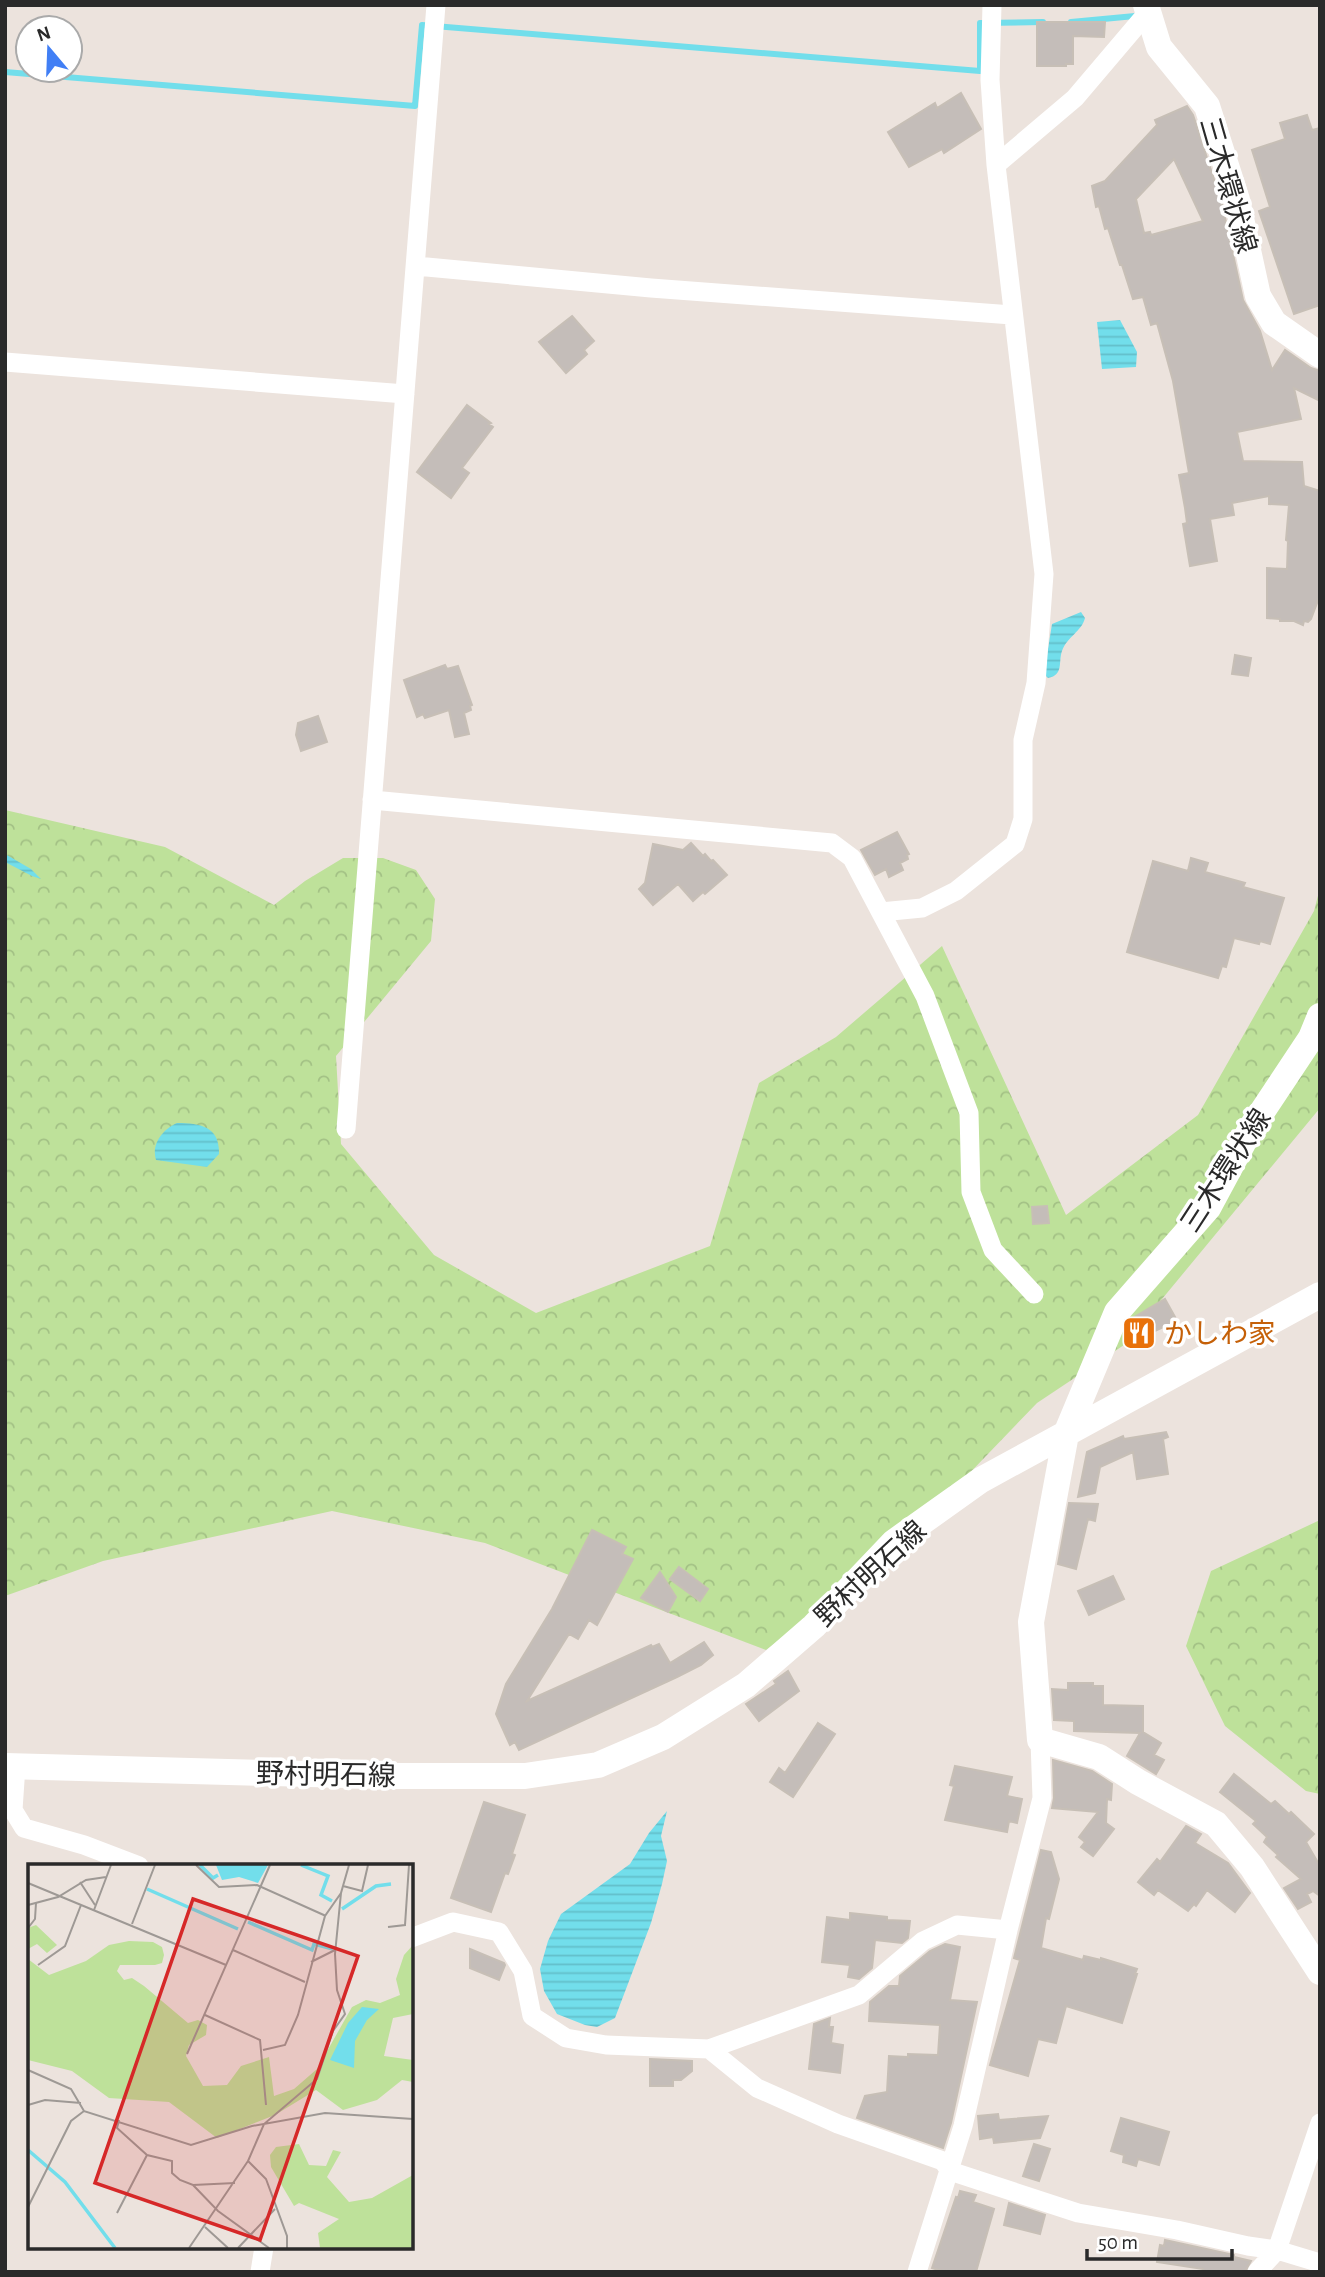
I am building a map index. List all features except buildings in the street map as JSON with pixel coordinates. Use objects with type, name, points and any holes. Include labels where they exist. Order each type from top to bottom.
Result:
[{"type":"main road","name":"三木環状線","points":[[1147,8],[1159,47],[1207,106],[1237,200],[1258,296],[1274,323],[1320,355]]},
{"type":"main road","name":"三木環状線","points":[[1066,1434],[1116,1312],[1209,1208],[1250,1130],[1311,1038],[1320,1016]]},
{"type":"main road","points":[[1320,1295],[1066,1434],[1031,1622],[1040,1740],[1099,1757],[1138,1782],[1216,1824],[1252,1867],[1320,1972]]},
{"type":"main road","name":"野村明石線","points":[[11,1766],[525,1776],[598,1765],[663,1737],[746,1685],[814,1626],[894,1542],[981,1480],[1066,1434]]},
{"type":"street","points":[[346,1129],[436,5]]},
{"type":"street","points":[[881,912],[922,908],[956,891],[1014,844],[1023,819],[1023,740],[1036,683],[1044,574],[996,166],[990,80],[992,5]]},
{"type":"street","points":[[996,166],[1074,98],[1147,8]]},
{"type":"street","points":[[416,266],[651,288],[1012,315]]},
{"type":"street","points":[[5,362],[405,394]]},
{"type":"street","points":[[372,800],[832,843],[852,858],[925,996],[969,1113],[971,1192],[993,1250],[1034,1294]]},
{"type":"street","points":[[917,2272],[963,2126],[1008,1930],[1042,1798],[1040,1740]]},
{"type":"street","points":[[11,1766],[13,1810],[24,1828],[84,1845],[134,1864]]},
{"type":"street","points":[[413,1937],[453,1922],[499,1932],[523,1971],[532,2016],[566,2038],[606,2045],[709,2049],[859,1995],[923,1941],[957,1925],[1008,1930]]},
{"type":"street","points":[[709,2049],[757,2088],[838,2124],[943,2161],[950,2171],[1078,2213],[1177,2230],[1248,2246],[1277,2249],[1320,2263]]},
{"type":"street","points":[[1257,2272],[1277,2249],[1320,2123]]},
{"type":"street","points":[[260,2272],[264,2249]]},
{"type":"green space","points":[[5,810],[165,847],[274,905],[305,881],[343,858],[383,858],[416,870],[435,899],[431,941],[336,1056],[341,1144],[434,1255],[536,1313],[710,1246],[759,1083],[836,1037],[942,946],[1066,1215],[1198,1115],[1314,911],[1320,888],[1320,1108],[1124,1345],[1037,1403],[886,1560],[766,1650],[485,1543],[332,1511],[103,1561],[5,1596]]},
{"type":"green space","points":[[1320,1520],[1320,1794],[1306,1791],[1225,1726],[1186,1646],[1211,1571]]},
{"type":"water","points":[[1120,320],[1137,352],[1136,367],[1102,369],[1097,322]]},
{"type":"water","points":[[1081,612],[1085,618],[1081,627],[1064,646],[1060,668],[1048,678],[1044,674],[1052,624]]},
{"type":"water","points":[[5,854],[31,869],[41,879],[5,862]]},
{"type":"water","points":[[177,1123],[194,1124],[212,1132],[219,1154],[207,1167],[156,1160],[155,1148],[159,1138]]},
{"type":"water","points":[[667,1811],[661,1836],[667,1861],[662,1884],[651,1923],[615,2018],[597,2027],[557,2014],[544,1991],[540,1969],[548,1941],[561,1914],[630,1864],[649,1833]]},
{"type":"waterway","points":[[1071,22],[1135,16]]},
{"type":"waterway","points":[[5,72],[415,106],[422,25],[980,71],[980,23],[1043,22]]},
{"type":"place","name":"かしわ家","points":[[1139,1333]]}]
